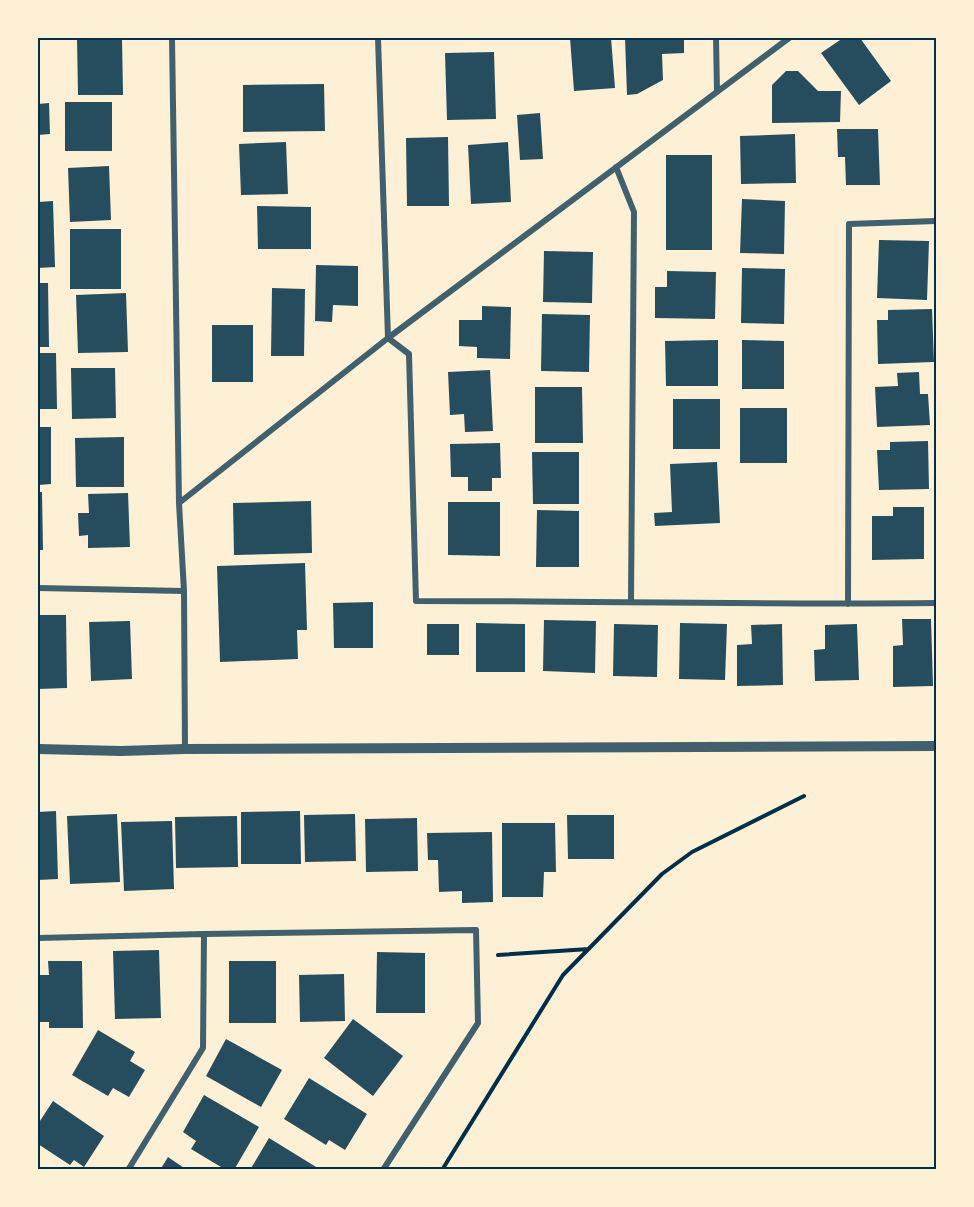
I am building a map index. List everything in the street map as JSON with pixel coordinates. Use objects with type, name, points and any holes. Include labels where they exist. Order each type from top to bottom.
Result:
[{"type":"street","points":[[172,38],[179,502],[184,591],[185,749]]},
{"type":"street","points":[[378,38],[388,338]]},
{"type":"street","points":[[716,38],[717,92]]},
{"type":"street","points":[[179,502],[388,338],[789,38]]},
{"type":"street","points":[[616,167],[634,212],[631,602]]},
{"type":"street","points":[[848,604],[849,224],[936,221]]},
{"type":"street","points":[[388,338],[409,354],[416,601],[936,603]]},
{"type":"street","points":[[38,588],[184,591]]},
{"type":"street","points":[[38,749],[121,751],[936,746]]},
{"type":"street","points":[[38,938],[476,930],[478,1023],[383,1170]]},
{"type":"street","points":[[128,1170],[203,1048],[204,934]]},
{"type":"path","points":[[442,1170],[563,975],[662,874],[692,852],[804,796]]},
{"type":"path","points":[[476,957],[589,949]]},
{"type":"building","points":[[77,38],[122,38],[123,95],[78,95]]},
{"type":"building","points":[[570,38],[611,38],[615,88],[574,91]]},
{"type":"building","points":[[625,38],[684,38],[684,53],[662,54],[663,80],[637,94],[627,95]]},
{"type":"building","points":[[843,38],[860,38],[891,81],[859,105],[821,53]]},
{"type":"building","points":[[494,52],[496,119],[447,120],[445,53]]},
{"type":"building","points":[[786,71],[798,71],[818,91],[841,91],[840,122],[772,123],[772,85]]},
{"type":"building","points":[[324,84],[325,131],[243,132],[243,85]]},
{"type":"building","points":[[65,102],[112,102],[112,151],[65,151]]},
{"type":"building","points":[[49,103],[50,134],[38,135],[38,104]]},
{"type":"building","points":[[540,113],[543,159],[520,160],[517,115]]},
{"type":"building","points":[[837,129],[878,129],[880,185],[846,185],[845,157],[838,157]]},
{"type":"building","points":[[795,134],[796,183],[741,184],[740,136]]},
{"type":"building","points":[[448,137],[449,206],[407,206],[406,138]]},
{"type":"building","points":[[286,142],[288,194],[241,195],[239,144]]},
{"type":"building","points":[[508,142],[511,202],[471,204],[468,145]]},
{"type":"building","points":[[666,155],[712,155],[712,250],[666,250]]},
{"type":"building","points":[[109,166],[111,220],[70,222],[68,168]]},
{"type":"building","points":[[742,199],[785,201],[784,254],[740,253]]},
{"type":"building","points":[[53,201],[55,267],[38,268],[38,202]]},
{"type":"building","points":[[257,206],[311,207],[311,249],[258,249]]},
{"type":"building","points":[[70,229],[121,229],[121,289],[70,289]]},
{"type":"building","points":[[879,240],[929,241],[927,300],[877,298]]},
{"type":"building","points":[[544,251],[593,252],[592,303],[543,302]]},
{"type":"building","points":[[316,265],[358,266],[358,306],[333,305],[332,322],[315,321]]},
{"type":"building","points":[[742,268],[785,269],[784,324],[741,323]]},
{"type":"building","points":[[667,271],[716,272],[715,319],[655,318],[655,287],[667,287]]},
{"type":"building","points":[[38,283],[48,283],[49,347],[38,347]]},
{"type":"building","points":[[272,288],[305,289],[304,356],[271,356]]},
{"type":"building","points":[[126,293],[128,352],[78,353],[76,295]]},
{"type":"building","points":[[482,306],[511,307],[510,359],[477,358],[477,347],[459,346],[459,320],[482,320]]},
{"type":"building","points":[[932,309],[934,362],[878,364],[877,320],[888,320],[888,310]]},
{"type":"building","points":[[542,314],[590,315],[589,372],[541,371]]},
{"type":"building","points":[[212,325],[253,325],[253,382],[212,382]]},
{"type":"building","points":[[718,340],[718,386],[666,386],[665,341]]},
{"type":"building","points":[[742,340],[784,341],[784,389],[742,389]]},
{"type":"building","points":[[38,353],[56,353],[57,409],[38,409]]},
{"type":"building","points":[[71,368],[115,368],[116,418],[72,419]]},
{"type":"building","points":[[490,370],[493,431],[465,432],[464,414],[450,415],[448,372]]},
{"type":"building","points":[[919,372],[920,394],[928,394],[930,425],[877,427],[875,387],[898,386],[897,373]]},
{"type":"building","points":[[535,387],[582,387],[583,443],[535,443]]},
{"type":"building","points":[[673,399],[720,399],[720,449],[673,449]]},
{"type":"building","points":[[740,408],[787,408],[787,463],[740,463]]},
{"type":"building","points":[[38,427],[51,427],[51,484],[38,485]]},
{"type":"building","points":[[124,437],[124,487],[76,487],[75,438]]},
{"type":"building","points":[[928,441],[929,489],[879,490],[877,450],[890,450],[890,442]]},
{"type":"building","points":[[500,443],[501,478],[492,478],[492,491],[468,491],[468,477],[451,477],[450,444]]},
{"type":"building","points":[[532,452],[579,452],[579,504],[533,504]]},
{"type":"building","points":[[717,462],[720,523],[655,526],[654,513],[672,512],[670,464]]},
{"type":"building","points":[[38,492],[42,492],[43,550],[38,550]]},
{"type":"building","points":[[128,493],[130,547],[88,548],[88,535],[79,536],[78,513],[89,513],[88,494]]},
{"type":"building","points":[[311,501],[312,553],[234,555],[233,503]]},
{"type":"building","points":[[448,502],[500,502],[500,556],[448,555]]},
{"type":"building","points":[[893,507],[924,507],[924,559],[872,560],[872,516],[893,516]]},
{"type":"building","points":[[537,510],[579,511],[579,567],[536,567]]},
{"type":"building","points":[[305,563],[307,630],[297,630],[298,659],[220,662],[217,566]]},
{"type":"building","points":[[373,602],[373,648],[334,648],[333,603]]},
{"type":"building","points":[[38,615],[66,615],[67,688],[38,689]]},
{"type":"building","points":[[902,619],[931,619],[933,686],[893,687],[893,646],[903,645]]},
{"type":"building","points":[[544,620],[596,621],[595,673],[543,671]]},
{"type":"building","points":[[130,621],[132,679],[91,681],[89,622]]},
{"type":"building","points":[[476,623],[525,624],[525,672],[476,672]]},
{"type":"building","points":[[680,623],[727,624],[725,680],[679,679]]},
{"type":"building","points":[[427,624],[459,624],[459,655],[427,655]]},
{"type":"building","points":[[614,624],[658,625],[657,677],[613,676]]},
{"type":"building","points":[[782,624],[783,685],[737,686],[737,645],[752,644],[751,625]]},
{"type":"building","points":[[857,624],[859,680],[815,681],[814,650],[825,649],[825,625]]},
{"type":"building","points":[[56,811],[58,879],[38,880],[38,812]]},
{"type":"building","points":[[300,811],[301,864],[241,864],[241,812]]},
{"type":"building","points":[[117,814],[120,882],[70,884],[67,816]]},
{"type":"building","points":[[355,814],[356,861],[305,862],[304,815]]},
{"type":"building","points":[[567,815],[614,815],[614,859],[568,859]]},
{"type":"building","points":[[237,816],[238,867],[176,868],[175,817]]},
{"type":"building","points":[[417,818],[418,871],[366,872],[365,819]]},
{"type":"building","points":[[172,821],[174,889],[124,891],[121,822]]},
{"type":"building","points":[[502,823],[555,823],[556,872],[544,872],[543,897],[502,897]]},
{"type":"building","points":[[492,832],[493,902],[462,903],[462,891],[439,892],[438,860],[428,860],[427,833]]},
{"type":"building","points":[[159,950],[161,1018],[115,1019],[113,951]]},
{"type":"building","points":[[377,952],[425,953],[425,1013],[376,1013]]},
{"type":"building","points":[[48,961],[82,961],[83,1028],[49,1028],[49,1022],[38,1022],[38,975],[49,975]]},
{"type":"building","points":[[229,961],[276,961],[276,1023],[229,1023]]},
{"type":"building","points":[[344,974],[345,1021],[300,1022],[299,975]]},
{"type":"building","points":[[353,1019],[403,1056],[373,1096],[324,1058]]},
{"type":"building","points":[[98,1030],[135,1052],[130,1061],[145,1070],[129,1097],[113,1088],[108,1096],[72,1075]]},
{"type":"building","points":[[226,1039],[282,1070],[261,1107],[206,1076]]},
{"type":"building","points":[[309,1078],[367,1114],[345,1150],[329,1140],[326,1145],[284,1119]]},
{"type":"building","points":[[204,1095],[259,1127],[234,1170],[226,1170],[191,1149],[196,1141],[183,1132]]},
{"type":"building","points":[[53,1101],[104,1136],[84,1167],[74,1160],[70,1165],[38,1144],[38,1124]]},
{"type":"building","points":[[269,1138],[321,1170],[250,1170]]},
{"type":"building","points":[[168,1157],[187,1170],[160,1170]]}]
